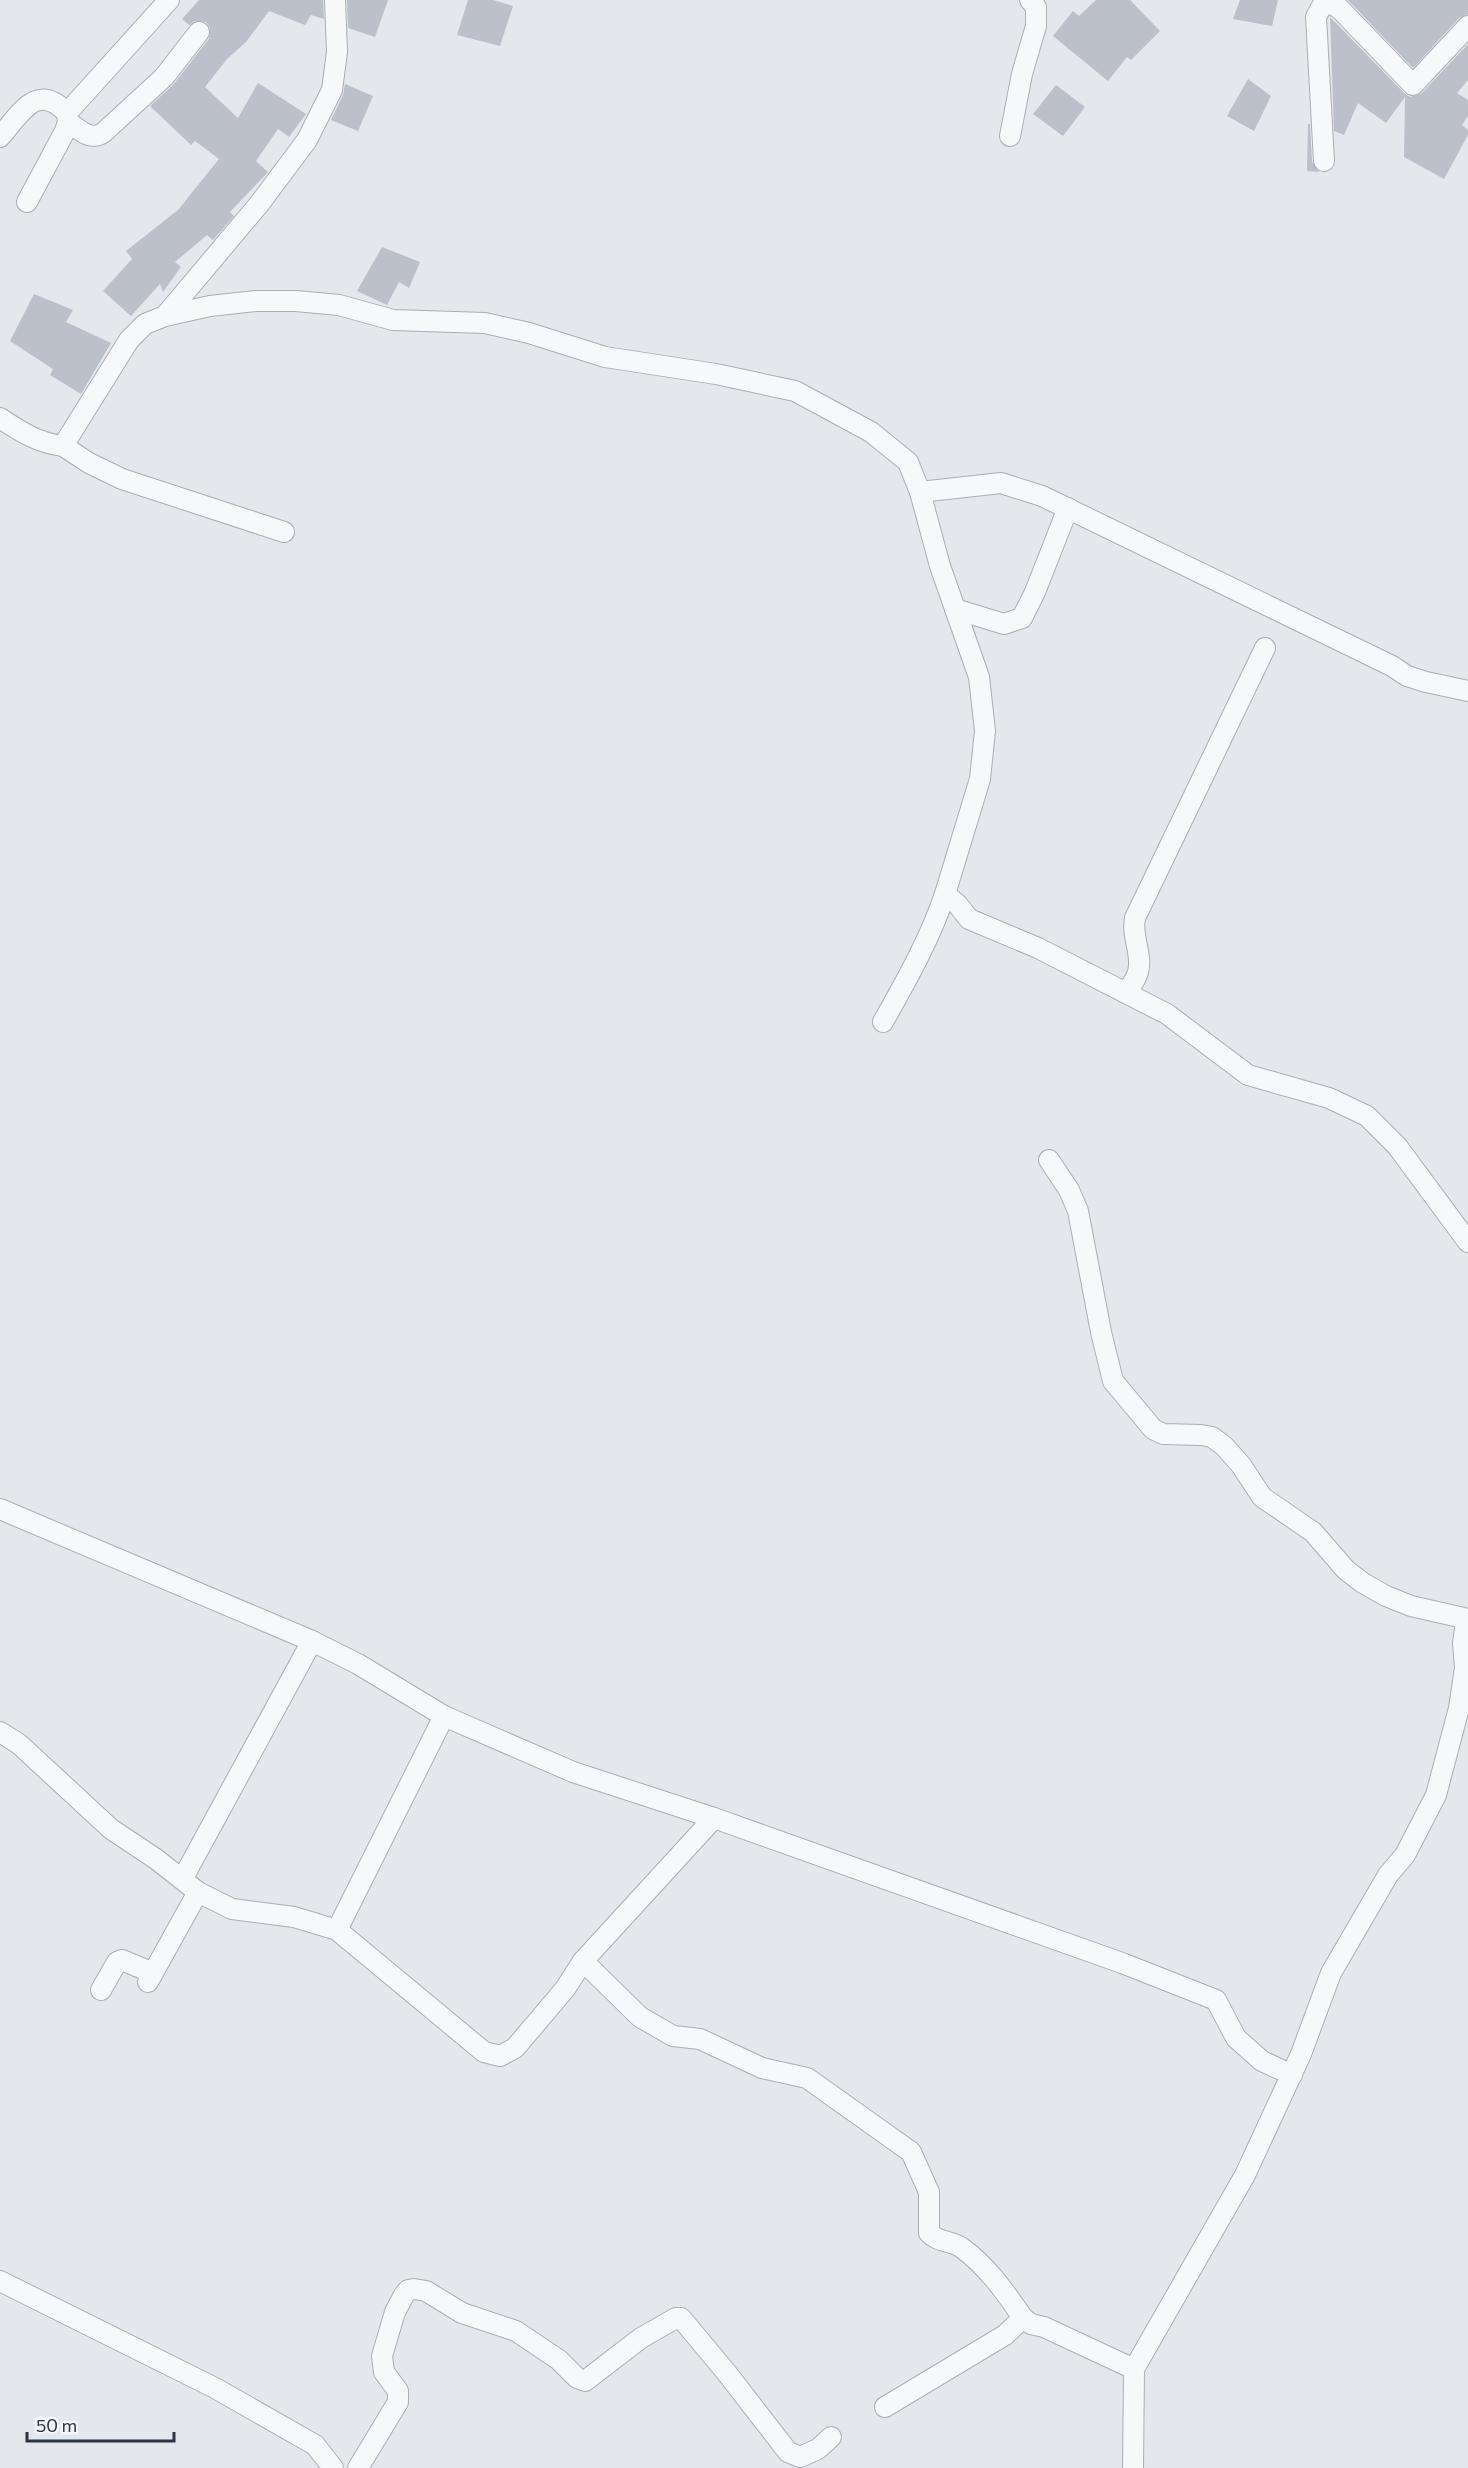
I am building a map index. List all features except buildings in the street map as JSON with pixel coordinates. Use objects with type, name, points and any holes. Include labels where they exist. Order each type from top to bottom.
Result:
[{"type":"street","points":[[27,202],[68,118],[169,0]]},
{"type":"street","points":[[165,316],[260,203],[307,140],[332,90],[337,52],[335,0]]},
{"type":"street","points":[[1010,136],[1022,74],[1036,26],[1037,12],[1030,0]]},
{"type":"street","points":[[1324,161],[1316,17],[1318,9],[1323,4],[1331,4],[1339,8],[1413,85],[1468,26]]},
{"type":"street","points":[[0,137],[27,106],[37,99],[44,98],[60,105],[68,118],[90,136],[99,136],[135,106],[164,76],[200,32]]},
{"type":"street","points":[[63,446],[129,340],[146,324],[165,316],[210,306],[256,301],[296,301],[339,305],[393,320],[485,323],[529,333],[605,357],[716,374],[795,391],[871,432],[908,462],[920,492],[940,566],[979,677],[985,731],[980,779],[938,914],[912,971],[882,1022]]},
{"type":"street","points":[[0,418],[26,436],[45,444],[63,446],[89,463],[122,479],[284,532]]},
{"type":"street","points":[[920,492],[1001,483],[1042,496],[1392,666],[1407,676],[1468,691]]},
{"type":"street","points":[[955,609],[1004,624],[1022,618],[1035,592],[1068,508]]},
{"type":"street","points":[[1126,993],[1136,978],[1139,966],[1133,933],[1135,918],[1265,648]]},
{"type":"street","points":[[945,894],[969,919],[1038,948],[1167,1014],[1248,1075],[1329,1098],[1367,1116],[1397,1146],[1468,1242]]},
{"type":"street","points":[[1049,1160],[1069,1190],[1078,1211],[1101,1332],[1113,1381],[1153,1430],[1163,1434],[1212,1437],[1224,1446],[1241,1465],[1262,1497],[1313,1532],[1346,1570],[1363,1583],[1411,1606],[1468,1618]]},
{"type":"street","points":[[0,1509],[312,1641],[358,1664],[444,1716],[573,1772],[714,1818],[1122,1963],[1216,2000],[1236,2038],[1262,2061],[1292,2075]]},
{"type":"street","points":[[1134,2468],[1134,2369],[1193,2264],[1229,2206],[1292,2075],[1331,1973],[1388,1875],[1405,1855],[1436,1795],[1466,1677],[1462,1643],[1465,1629],[1468,1626]]},
{"type":"street","points":[[183,1878],[312,1641]]},
{"type":"street","points":[[337,1930],[444,1716]]},
{"type":"street","points":[[0,1732],[19,1744],[111,1829],[183,1878],[198,1892],[232,1909],[294,1917],[337,1930],[484,2052],[500,2056],[515,2048],[565,1989],[583,1961],[714,1818]]},
{"type":"street","points":[[101,1990],[117,1962],[122,1960],[150,1977],[198,1892]]},
{"type":"street","points":[[583,1961],[640,2017],[673,2036],[700,2039],[762,2068],[807,2078],[911,2152],[929,2192],[931,2204],[929,2233],[936,2240],[953,2243],[964,2250],[992,2276],[1023,2318],[1031,2324],[1044,2327],[1134,2369]]},
{"type":"street","points":[[0,2281],[215,2388],[315,2445],[333,2468]]},
{"type":"street","points":[[357,2468],[398,2402],[398,2391],[384,2372],[382,2356],[395,2312],[408,2290],[414,2289],[426,2291],[462,2313],[516,2331],[559,2361],[577,2378],[585,2381],[640,2338],[676,2318],[681,2318],[788,2452],[800,2457],[818,2449],[831,2437]]},
{"type":"street","points":[[885,2407],[1005,2335],[1023,2318]]}]
